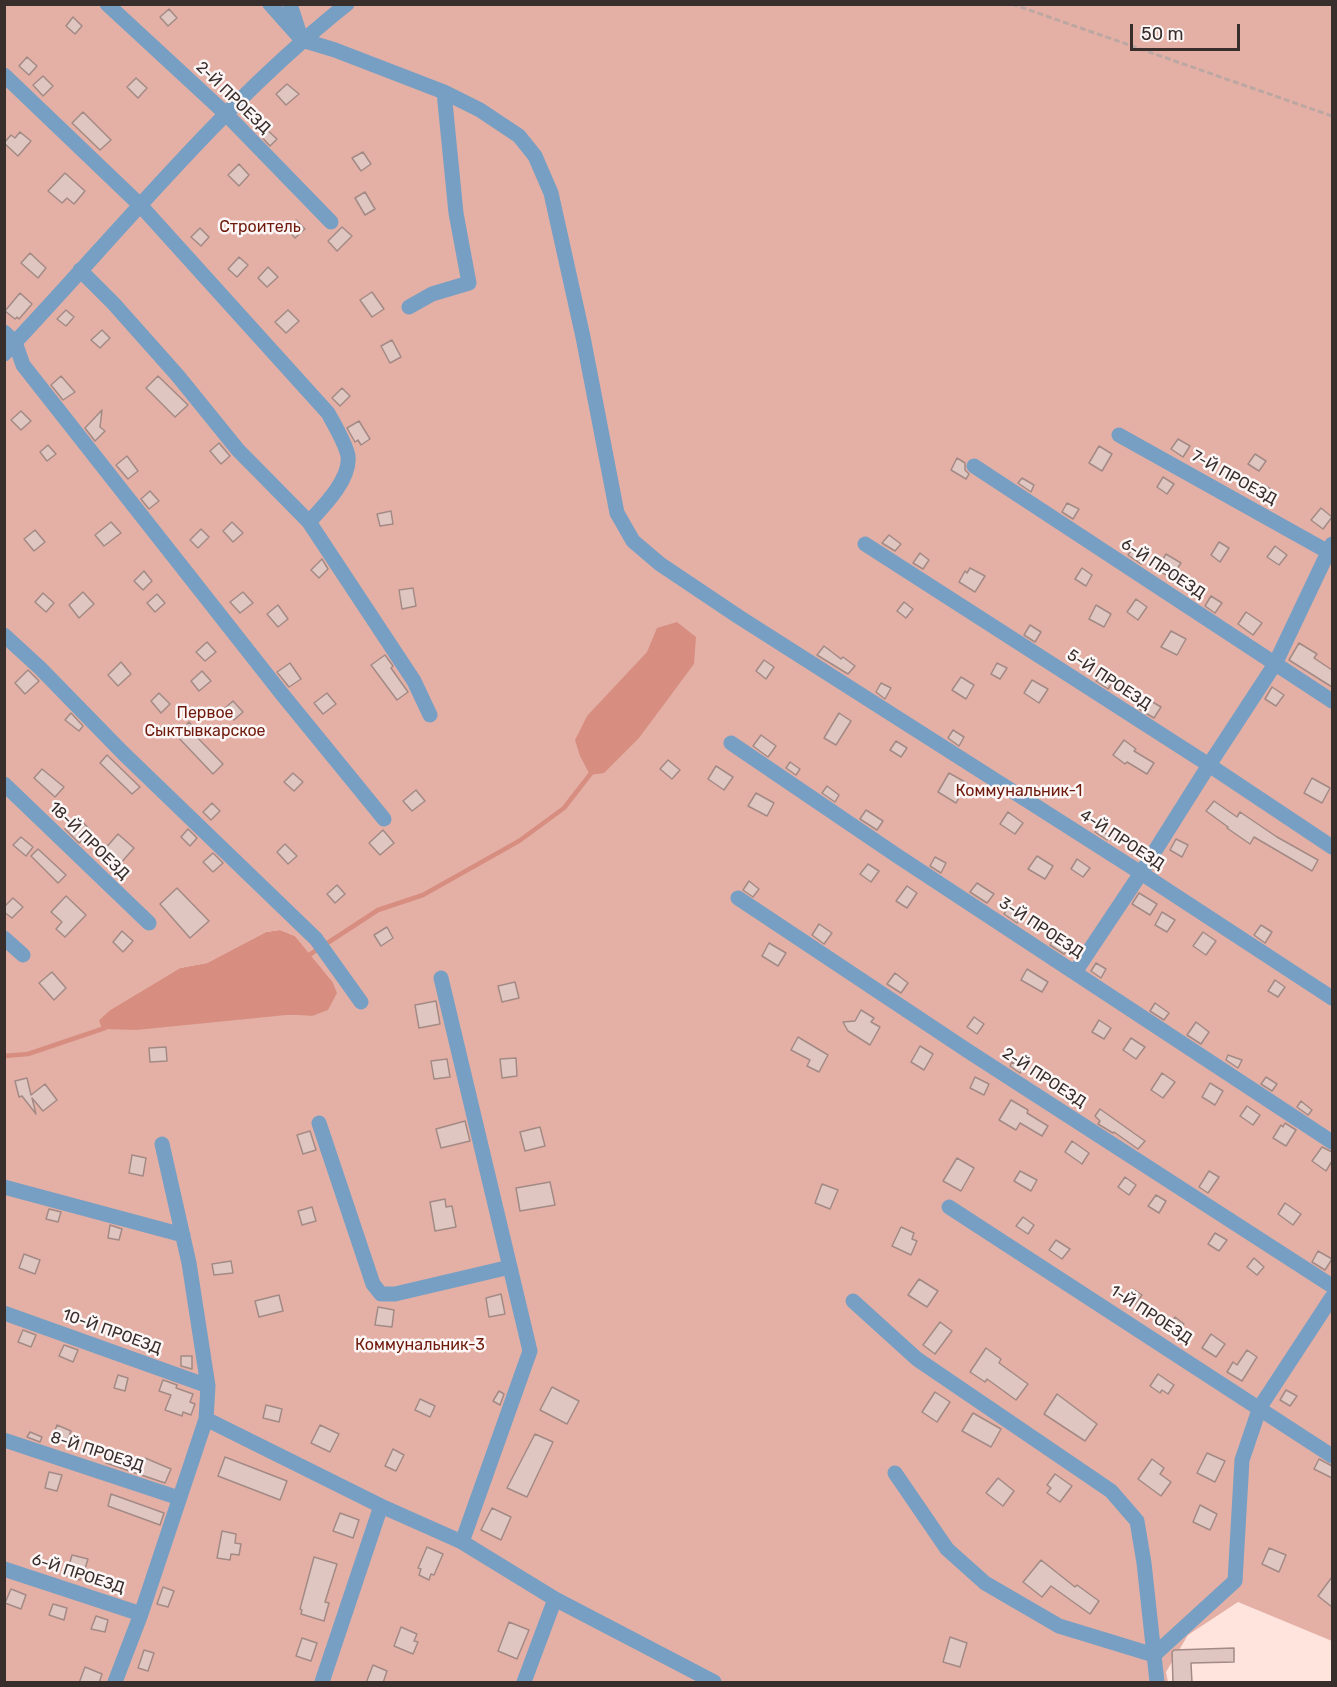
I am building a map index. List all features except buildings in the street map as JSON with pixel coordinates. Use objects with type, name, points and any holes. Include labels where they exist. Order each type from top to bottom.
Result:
[{"type":"street","name":"2-Й ПРОЕЗД","points":[[107,4],[226,114],[331,222]]},
{"type":"street","points":[[270,4],[302,40]]},
{"type":"street","points":[[290,4],[302,40]]},
{"type":"street","points":[[347,4],[302,40],[226,114],[141,206],[8,343],[282,694],[384,819]]},
{"type":"street","name":"4-Й ПРОЕЗД","points":[[302,40],[335,50],[444,92],[480,110],[519,136],[536,156],[551,194],[583,337],[617,513],[633,541],[660,564],[739,617],[1141,873],[1332,998]]},
{"type":"street","points":[[4,75],[141,206],[328,413],[348,455],[347,468],[333,497],[309,522]]},
{"type":"street","points":[[409,307],[432,294],[469,283],[456,213],[444,92]]},
{"type":"street","points":[[80,270],[164,360],[238,450],[309,522],[414,681],[430,715]]},
{"type":"street","name":"7-Й ПРОЕЗД","points":[[1119,435],[1331,550]]},
{"type":"street","name":"6-Й ПРОЕЗД","points":[[974,466],[1332,701]]},
{"type":"street","name":"5-Й ПРОЕЗД","points":[[865,544],[1209,765],[1332,847]]},
{"type":"street","points":[[1075,972],[1275,664],[1331,550]]},
{"type":"street","points":[[4,635],[316,939],[361,1002]]},
{"type":"street","name":"3-Й ПРОЕЗД","points":[[731,743],[1332,1142]]},
{"type":"street","name":"18-Й ПРОЕЗД","points":[[4,784],[149,923]]},
{"type":"street","name":"2-Й ПРОЕЗД","points":[[738,898],[968,1051],[1332,1286]]},
{"type":"street","points":[[4,938],[23,955]]},
{"type":"street","points":[[441,978],[530,1351],[462,1542]]},
{"type":"street","points":[[319,1123],[373,1284],[381,1294],[395,1294],[510,1267]]},
{"type":"street","points":[[115,1683],[141,1614],[206,1419],[208,1386],[183,1235],[162,1144]]},
{"type":"street","points":[[4,1187],[183,1235]]},
{"type":"street","name":"1-Й ПРОЕЗД","points":[[949,1207],[1260,1407],[1332,1456]]},
{"type":"street","points":[[1154,1655],[1235,1581],[1242,1460],[1260,1407],[1332,1297]]},
{"type":"street","points":[[853,1301],[917,1359],[1111,1491],[1137,1521],[1144,1563],[1157,1683]]},
{"type":"street","name":"10-Й ПРОЕЗД","points":[[4,1312],[208,1386]]},
{"type":"street","points":[[206,1419],[381,1506],[462,1542],[555,1599],[714,1683]]},
{"type":"street","name":"8-Й ПРОЕЗД","points":[[4,1440],[179,1498]]},
{"type":"street","points":[[895,1473],[947,1549],[985,1583],[1059,1626],[1154,1655]]},
{"type":"street","points":[[321,1683],[381,1506]]},
{"type":"street","name":"6-Й ПРОЕЗД","points":[[4,1569],[141,1614]]},
{"type":"street","points":[[524,1683],[555,1599]]},
{"type":"path","points":[[1012,4],[1332,116]]},
{"type":"green space","points":[[5,5],[1332,5],[1332,1641],[1238,1602],[1188,1635],[1166,1672],[1168,1682],[5,1682]],"holes":[[[280,930],[295,936],[332,981],[312,1016],[99,1020],[110,1010],[180,968],[207,963],[266,932]]]},
{"type":"shaded area","points":[[677,622],[696,637],[694,664],[639,738],[604,773],[590,775],[575,740],[587,716],[647,652],[657,628]]},
{"type":"shaded area","points":[[280,930],[295,936],[332,981],[337,993],[328,1010],[312,1016],[287,1015],[136,1030],[102,1029],[99,1020],[110,1010],[180,968],[207,963],[266,932]]},
{"type":"waterway","points":[[306,957],[378,910],[423,895],[519,841],[564,808],[592,772]]},
{"type":"waterway","points":[[4,1056],[28,1054],[105,1028]]},
{"type":"park label","name":"Строитель","points":[[260,227]]},
{"type":"park label","name":"Первое Сыктывкарское","points":[[205,722]]},
{"type":"park label","name":"Коммунальник-1","points":[[1019,791]]},
{"type":"park label","name":"Коммунальник-3","points":[[420,1345]]}]
